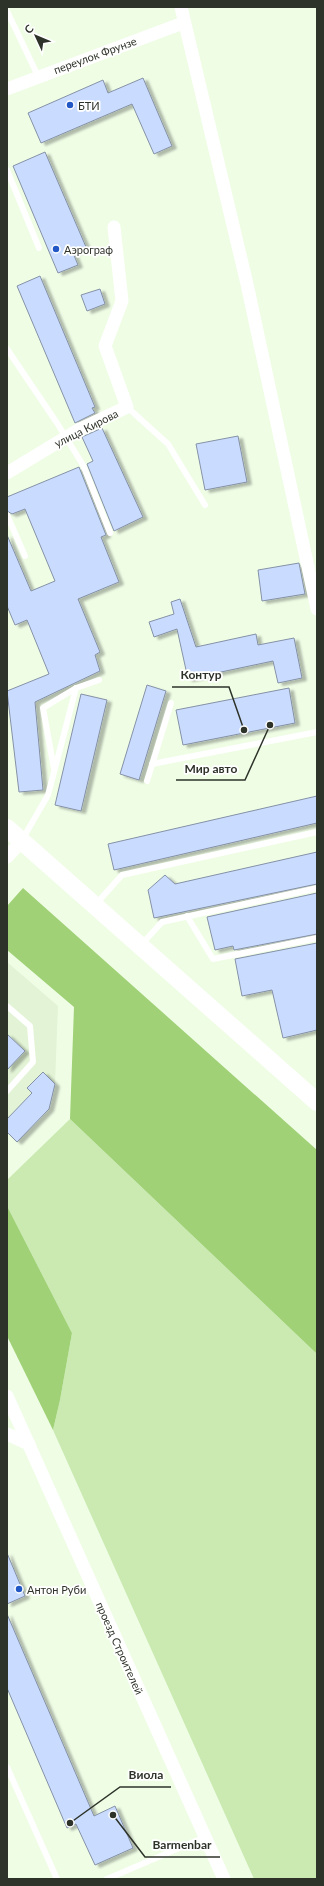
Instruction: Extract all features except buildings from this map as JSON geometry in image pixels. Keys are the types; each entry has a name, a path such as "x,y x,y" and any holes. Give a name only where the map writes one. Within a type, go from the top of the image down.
{"street":[{"path":"181,7 183,22 247,284 317,608"},
{"name":"переулок Фрунзе","path":"7,89 183,22"},
{"name":"улица Кирова","path":"7,472 66,438 127,408 105,346 122,301 114,227"},
{"path":"7,828 317,1102"},
{"path":"7,857 22,841"},
{"name":"проезд Строителей","path":"7,1396 224,1879"},
{"path":"7,1434 29,1444"}],"lane":[{"path":"7,11 38,76"},
{"path":"7,170 39,248"},
{"path":"7,349 83,465 110,532"},
{"path":"127,408 168,444 205,505"},
{"path":"7,515 25,556"},
{"path":"54,772 43,708 76,688 99,680"},
{"path":"22,841 48,795 76,688"},
{"path":"147,781 171,703"},
{"path":"152,764 317,732"},
{"path":"95,906 122,875 317,832"},
{"path":"140,946 162,922 317,888"},
{"path":"187,916 213,959 317,938"},
{"path":"7,1006 30,1026 33,1062 7,1091"},
{"path":"7,1767 57,1879"},
{"path":"107,1879 205,1837"}],"shaded area":[{"path":"7,962 58,1006 55,1084 49,1109 17,1142 7,1132"}],"green space":[{"path":"23,888 317,1150 317,1354 70,1119 74,1007 7,950 7,906"},
{"path":"70,1119 317,1354 317,1879 254,1879 53,1430 72,1333 7,1206 7,1180"},
{"path":"7,1206 72,1333 53,1430 7,1336"}],"place":[{"name":"БТИ","path":"70,105"},
{"name":"Аэрограф","path":"56,249"},
{"name":"Мир авто","path":"270,725"},
{"name":"Контур","path":"244,730"},
{"name":"Антон Руби","path":"19,1589"},
{"name":"Barmenbar","path":"113,1815"},
{"name":"Виола","path":"70,1823"}]}
